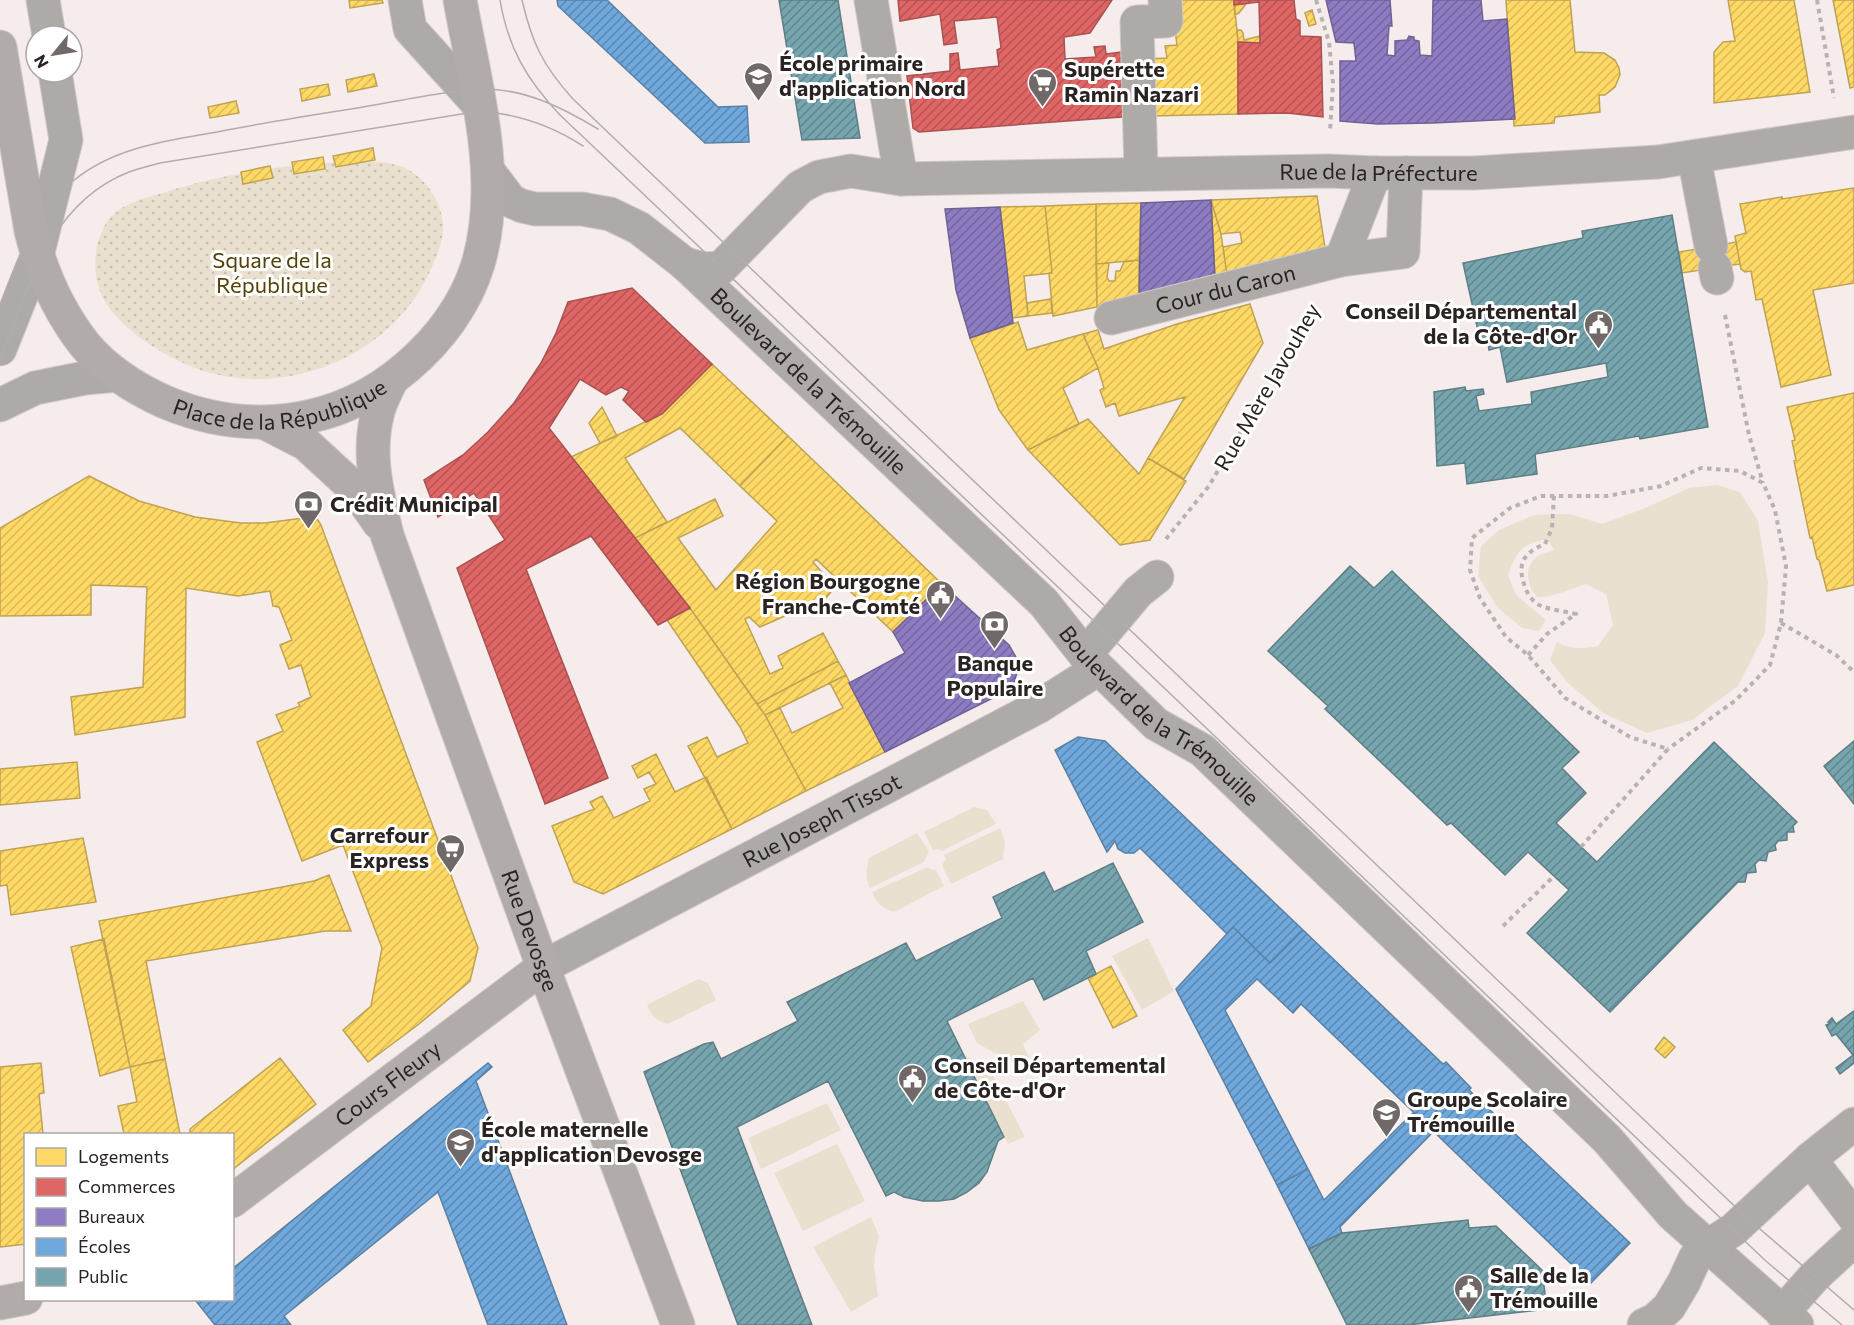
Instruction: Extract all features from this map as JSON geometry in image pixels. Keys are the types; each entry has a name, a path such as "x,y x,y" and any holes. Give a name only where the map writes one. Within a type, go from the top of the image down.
{"main road":[{"name":"Place de la République","path":"0,46 9,148 37,256 64,313 86,345 117,375 146,394 190,412 224,420 265,423 317,416 355,402 391,381 428,350 456,312 472,280 487,231 489,172 460,0"},
{"path":"387,535 375,481 372,454 377,415 391,381"},
{"path":"265,423 306,444 356,490 387,535"},
{"name":"Rue Devosge","path":"387,535 543,967 678,1325"},
{"name":"Cours Fleury","path":"234,1199 543,967"},
{"path":"0,1303 24,1298"}],"street":[{"path":"43,0 47,24"},
{"path":"405,0 410,29 478,105"},
{"path":"871,0 901,179"},
{"path":"1141,173 1137,22 1166,21 1165,0"},
{"path":"0,349 37,256 66,140 57,84"},
{"name":"Rue de la Préfecture","path":"685,264 704,269 721,268 800,187 819,177 851,171 901,179 1141,173 1486,172 1658,162 1854,132"},
{"path":"1694,158 1715,264"},
{"name":"Boulevard de la Trémouille","path":"489,172 512,201 522,206 535,209 582,209 610,214 639,228 685,264 1044,603 1092,662 1156,724 1202,750 1211,758 1607,1139 1673,1215 1706,1247 1790,1319"},
{"path":"1341,260 1391,173"},
{"name":"Cour du Caron","path":"1111,318 1341,260 1403,252 1391,173"},
{"name":"Rue de la Préfecture","path":"735,310 730,296 730,278 768,238 813,205 828,198 901,179"},
{"path":"0,405 35,388 85,378 117,375"},
{"name":"Rue Joseph Tissot","path":"543,967 1038,707 1092,662 1116,616 1138,592 1156,577"},
{"path":"1644,1325 1655,1320 1669,1307 1695,1258 1706,1247 1733,1230 1810,1159 1854,1124"},
{"path":"1810,1159 1854,1217"},
{"path":"1790,1319 1814,1277 1854,1240"}],"path":[{"path":"1316,0 1329,42 1333,83 1330,131"},
{"path":"1817,0 1834,98"},
{"name":"Rue Mère Javouhey","path":"1166,540 1209,486 1341,260"},
{"path":"1581,847 1668,749 1736,700 1758,680 1770,665 1781,623 1786,566 1775,510 1763,483 1749,435 1715,264"},
{"path":"1668,749 1630,737 1564,698 1528,655 1506,637 1480,598 1470,570 1472,538 1510,508 1541,496 1606,496 1661,486 1701,468 1740,471 1763,483"},
{"path":"1528,655 1547,634 1576,614 1537,604 1527,592 1520,571 1523,559 1535,548 1545,544 1552,528 1554,495"},
{"path":"1781,623 1836,655 1854,672"},
{"path":"1503,926 1554,876"}],"green space":[{"name":"Square de la République","path":"337,162 380,162 405,168 419,177 430,190 442,218 443,235 438,251 413,301 388,329 358,350 325,366 290,376 253,379 216,374 181,362 148,344 119,320 104,300 96,277 96,251 104,227 111,217 125,206 184,186 227,176"},
{"path":"1717,485 1740,492 1758,521 1768,582 1765,633 1738,686 1692,720 1647,733 1603,713 1567,682 1550,660 1557,642 1577,648 1598,646 1613,625 1606,594 1586,584 1554,595 1537,597 1530,586 1529,569 1540,555 1554,550 1548,539 1532,543 1518,554 1508,575 1516,595 1546,620 1539,631 1522,628 1497,607 1478,576 1481,546 1499,530 1534,515 1570,514 1602,524 1643,509 1689,488"},
{"path":"974,807 987,810 996,824 942,851 933,850 924,832"},
{"path":"1000,828 1005,842 1003,859 951,884 942,865 946,859 944,855"},
{"path":"917,833 929,851 924,862 870,888 866,873 869,858"},
{"path":"928,867 936,870 944,886 894,912 883,907 875,899 872,892"},
{"path":"1148,938 1174,991 1142,1010 1112,956"},
{"path":"698,979 708,983 716,1000 668,1024 653,1015 647,1005"},
{"path":"1023,1001 1040,1030 1023,1044 1031,1063 1022,1068 977,1043 968,1024"},
{"path":"966,1056 989,1068 1025,1137 1008,1144"},
{"path":"827,1103 841,1130 761,1169 748,1138"},
{"path":"837,1144 865,1201 803,1231 774,1173"},
{"path":"871,1217 879,1236 874,1266 878,1296 851,1312 813,1247"}],"building: Logements":[{"path":"349,0 382,0 383,3 350,8"},
{"path":"1171,0 1234,0 1238,42 1238,114 1151,116 1148,59 1167,58 1165,46 1177,45"},
{"path":"1506,0 1570,0 1575,52 1604,53 1615,60 1619,68 1620,75 1615,87 1605,95 1599,95 1600,112 1555,117 1554,123 1514,126"},
{"path":"1728,0 1794,0 1810,92 1714,103 1714,52 1723,42 1735,41"},
{"path":"1833,0 1854,0 1854,87 1850,88"},
{"path":"1246,4 1239,13 1235,15 1234,5"},
{"path":"1312,10 1316,24 1309,26 1305,13"},
{"path":"1237,30 1241,30 1244,40 1260,36 1260,43 1238,42"},
{"path":"374,74 377,86 348,92 346,80"},
{"path":"328,84 330,95 302,101 300,89"},
{"path":"236,101 239,113 210,118 208,107"},
{"path":"373,148 375,160 336,167 333,156"},
{"path":"323,157 325,169 294,174 292,162"},
{"path":"270,166 273,178 243,184 241,172"},
{"path":"1854,188 1854,283 1813,290 1831,375 1781,387 1762,299 1756,300 1751,271 1745,272 1741,269 1735,236 1746,233 1740,204"},
{"path":"1317,196 1325,248 1227,275 1223,247 1242,243 1240,232 1221,234 1211,200"},
{"path":"1211,200 1221,234 1227,275 1215,278"},
{"path":"1141,203 1139,260 1096,264 1096,204"},
{"path":"1096,204 1097,307 1053,316 1049,273 1052,273 1045,206"},
{"path":"1045,206 1052,273 1024,276 1028,316 1012,318 1000,207"},
{"path":"1736,242 1740,264 1682,273 1679,252"},
{"path":"1139,260 1139,299 1097,307 1096,264 1109,263 1107,277 1109,281 1115,281 1116,271 1120,271 1124,262"},
{"path":"1051,299 1052,313 1028,316 1027,303"},
{"path":"1250,304 1263,343 1184,479 1148,458 1185,397 1119,416 1115,403 1106,407 1100,390 1104,388 1098,368 1083,334 1098,330 1104,349 1177,324"},
{"path":"1018,322 1027,350 1083,334 1098,368 1063,388 1079,424 1028,450 999,410 970,338"},
{"path":"712,364 788,436 740,486 680,428 625,458 667,522 635,538 571,457 662,414"},
{"path":"1854,393 1854,585 1827,591 1812,537 1810,538 1794,461 1796,460 1792,441 1795,440 1787,407"},
{"path":"602,407 617,436 600,443 589,423"},
{"path":"1088,419 1139,474 1148,458 1186,481 1150,540 1120,545 1028,450"},
{"path":"788,436 942,584 893,632 816,559 813,562 835,587 826,598 760,627 749,617 745,619 770,674 783,668 778,656 823,633 838,661 757,704 690,608 635,538 715,499 723,516 678,538 716,590 777,521 740,486"},
{"path":"89,476 139,501 195,517 241,523 265,523 311,517 318,520 321,525 478,948 470,981 419,1024 368,1062 343,1030 371,1006 382,948 343,845 302,861 257,742 283,731 276,715 300,706 298,703 311,697 301,665 289,669 280,645 292,640 279,607 273,606 270,591 238,596 186,588 185,717 75,735 71,697 143,687 147,587 91,585 91,615 0,616 0,528"},
{"path":"690,608 765,715 806,791 732,829 688,746 707,737 717,757 748,743 740,727 667,620"},
{"path":"838,661 846,675 765,715 757,704"},
{"path":"846,675 885,752 806,791 765,715 780,708 792,733 843,708 830,683"},
{"path":"656,754 675,792 706,777 732,829 603,894 574,882 552,826 594,809 590,802 602,796 614,818 650,801 644,789 656,784 649,772 638,778 632,766"},
{"path":"77,762 80,798 0,805 0,769"},
{"path":"83,838 96,902 11,915 7,885 0,886 0,851"},
{"path":"329,875 351,931 325,931 146,961 165,1059 130,1067 99,921 314,881"},
{"path":"104,939 130,1067 100,1076 71,947"},
{"path":"1111,966 1137,1016 1113,1028 1088,978"},
{"path":"1664,1037 1675,1047 1665,1058 1655,1049"},
{"path":"280,1058 316,1104 234,1168 234,1133 190,1133 190,1129"},
{"path":"165,1059 180,1133 124,1133 118,1106 137,1102 130,1067"},
{"path":"41,1063 44,1093 39,1094 43,1133 24,1133 24,1244 0,1247 0,1067"}],"building: Commerces":[{"path":"898,0 1112,0 1090,33 1064,37 1065,59 1096,57 1094,47 1105,46 1106,54 1129,51 1135,116 919,132 913,128 907,76 950,71 950,54 958,53 960,70 999,66 997,50 1001,48 997,17 954,21 957,43 944,45 940,14 900,21"},
{"path":"1234,0 1294,0 1296,19 1300,21 1300,36 1321,37 1323,117 1287,113 1238,114 1238,42 1260,43 1259,2 1234,5"},
{"path":"632,288 712,364 662,414 646,422 623,400 629,391 621,387 606,395 580,379 549,428 690,608 658,625 591,536 526,569 608,778 545,804 457,568 505,540 474,493 438,517 424,480 463,455 514,403 541,363 568,302"}],"building: Bureaux":[{"path":"1326,0 1390,0 1392,26 1389,26 1387,55 1395,56 1395,41 1407,40 1409,36 1419,41 1420,55 1432,56 1433,0 1481,0 1483,21 1507,19 1515,119 1378,124 1340,121 1340,61 1356,61 1354,43 1336,42"},
{"path":"1211,200 1215,278 1139,299 1141,203"},
{"path":"1000,207 1013,323 970,338 956,290 945,209"},
{"path":"942,584 1009,645 1017,659 1017,673 1014,682 1003,693 885,752 849,683 905,653 893,632"}],"building: Écoles":[{"path":"557,0 607,0 718,107 747,106 749,142 705,143 558,6"},
{"path":"1078,737 1105,741 1303,930 1270,963 1233,927 1227,934 1140,848 1134,853 1125,853 1118,849 1115,841 1107,852 1055,750"},
{"path":"1233,927 1270,963 1303,930 1443,1064 1446,1062 1471,1088 1469,1090 1630,1243 1591,1283 1301,1004 1293,1013 1257,979 1225,1010 1308,1169 1277,1185 1176,989"},
{"path":"488,1063 492,1067 476,1081 567,1325 488,1325 438,1192 284,1316 291,1325 215,1325 196,1301 234,1301 234,1267"},
{"path":"1413,1113 1433,1132 1340,1227 1342,1233 1309,1249 1277,1185 1308,1169 1324,1200"}],"building: Public":[{"path":"779,0 838,0 860,138 802,140"},
{"name":"Conseil Départemental de la Côte-d'Or","path":"1672,215 1708,427 1535,454 1537,474 1467,484 1465,463 1437,466 1434,392 1465,387 1466,391 1483,389 1484,394 1476,396 1479,411 1532,404 1531,392 1608,377 1606,363 1507,382 1500,347 1489,350 1488,342 1483,343 1483,339 1480,340 1463,263 1583,238 1582,231"},
{"path":"1350,566 1374,588 1392,571 1579,752 1562,768 1586,793 1556,823 1597,862 1714,742 1797,822 1793,826 1794,832 1787,832 1787,840 1778,841 1775,845 1776,850 1768,852 1766,861 1759,860 1755,864 1756,872 1747,873 1745,882 1738,882 1610,1012 1527,933 1569,890 1528,852 1505,875 1451,823 1447,825 1325,709 1328,706 1268,651"},
{"path":"1854,741 1854,804 1824,766"},
{"name":"Conseil Départemental de Côte-d'Or","path":"1113,863 1143,922 1086,951 1096,974 1044,1000 1033,978 947,1021 1004,1137 998,1141 987,1172 979,1183 967,1192 954,1199 939,1201 923,1201 904,1197 894,1192 886,1196 828,1081 737,1127 812,1325 738,1325 644,1072 713,1042 721,1059 798,1021 787,1002 906,943 916,961 1002,918 993,897 1044,872 1054,892"},
{"path":"1854,1011 1854,1063 1840,1074 1836,1068 1853,1055 1836,1034 1832,1036 1826,1025 1832,1018 1836,1024"},
{"path":"1468,1220 1469,1228 1496,1226 1542,1270 1547,1309 1408,1325 1347,1325 1309,1249 1342,1233"}],"tram line":[{"path":"500,0 508,33 521,62 538,89 560,115 1733,1230 1842,1325"},
{"path":"522,0 530,29 546,65 573,99 1746,1217 1854,1310"},
{"path":"0,305 28,238 59,194 73,181 106,160 141,147 435,94 486,89 531,97 572,114 598,129"},
{"path":"0,362 32,278 60,227 79,205 102,186 133,171 160,163 480,111 534,122 559,132 583,146"}],"place":[{"name":"École primaire d'application Nord","path":"758,102"},
{"name":"Supérette Ramin Nazari","path":"1043,108"},
{"name":"Conseil Départemental de la Côte-d'Or","path":"1598,350"},
{"name":"Crédit Municipal","path":"309,530"},
{"name":"Région Bourgogne Franche-Comté","path":"941,620"},
{"name":"Banque Populaire","path":"995,650"},
{"name":"Carrefour Express","path":"450,874"},
{"name":"Conseil Départemental de Côte-d'Or","path":"913,1104"},
{"name":"Groupe Scolaire Trémouille","path":"1386,1138"},
{"name":"École maternelle d'application Devosge","path":"460,1168"},
{"name":"Salle de la Trémouille","path":"1469,1314"}]}
